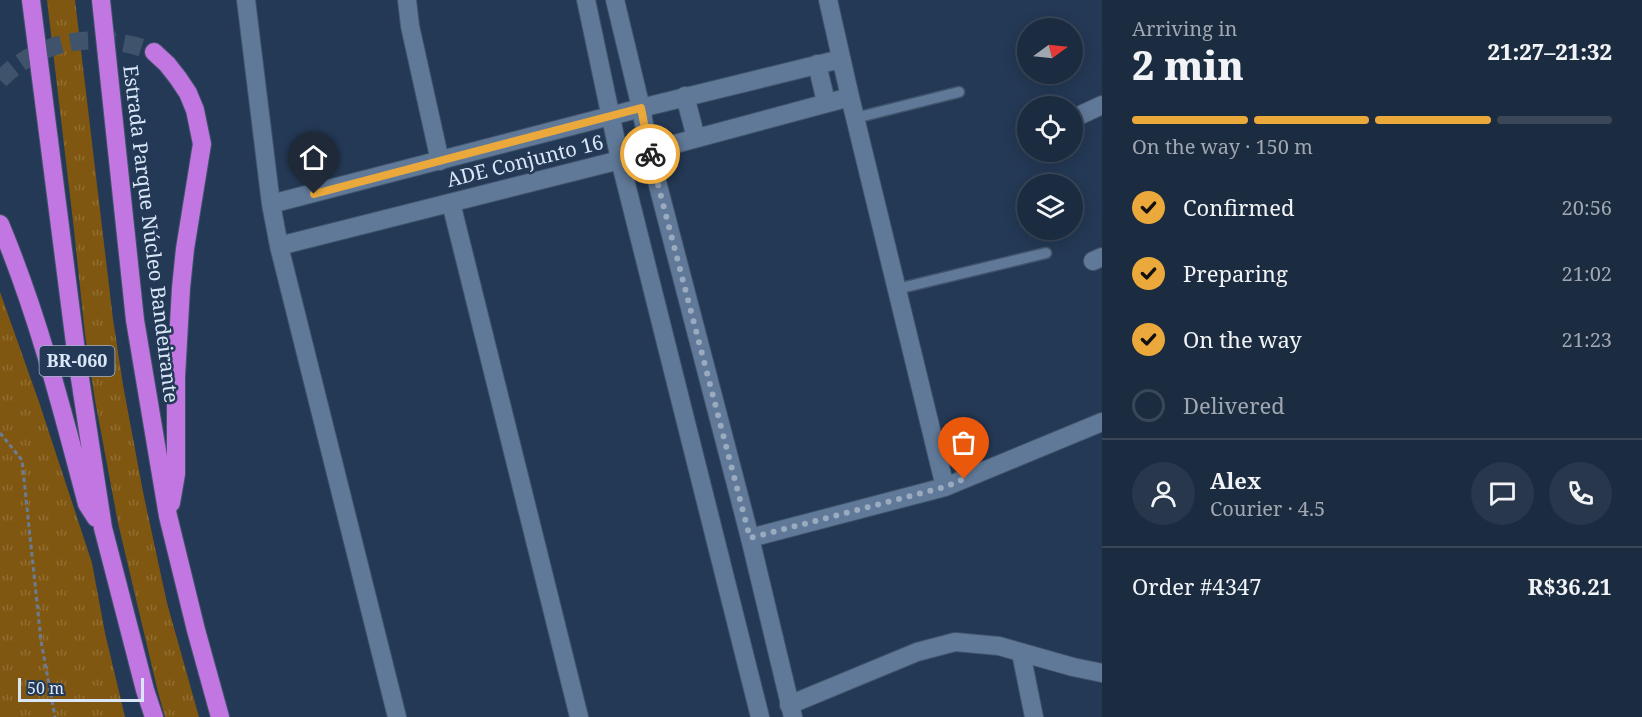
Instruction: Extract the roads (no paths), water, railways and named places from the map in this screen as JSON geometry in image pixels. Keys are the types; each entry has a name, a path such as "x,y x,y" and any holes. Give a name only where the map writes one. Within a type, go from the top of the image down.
{"highway":[{"name":"BR-060","path":"31,0 77,358 103,528 154,717"},
{"name":"Estrada Parque Núcleo Bandeirante","path":"100,0 135,320 168,516 220,717"},
{"path":"154,52 167,64 188,93 195,110 202,144 182,279 176,377 176,474 168,516"},
{"path":"0,224 38,326 87,504 103,528"},
{"path":"213,695 226,717"}],"street":[{"path":"246,0 279,246 397,717"},
{"path":"407,0 410,26 440,161"},
{"path":"586,0 620,160 760,717"},
{"path":"615,0 649,151 750,538 791,711 917,652 955,642 999,646 1073,668 1102,673"},
{"path":"828,0 945,487"},
{"name":"ADE Conjunto 16","path":"272,204 610,115 841,58"},
{"path":"817,64 826,102"},
{"path":"686,96 696,138"},
{"name":"ADE Conjunto 16","path":"279,246 620,160 850,97"},
{"path":"1083,114 1102,105"},
{"path":"451,203 579,717"},
{"path":"750,538 945,487 1102,422"},
{"path":"1021,653 1034,717"}],"lane":[{"path":"855,118 959,92"},
{"path":"897,289 1046,253"}],"tunnel":[{"path":"0,80 16,66 34,55 72,42 113,41 154,52"}]}
